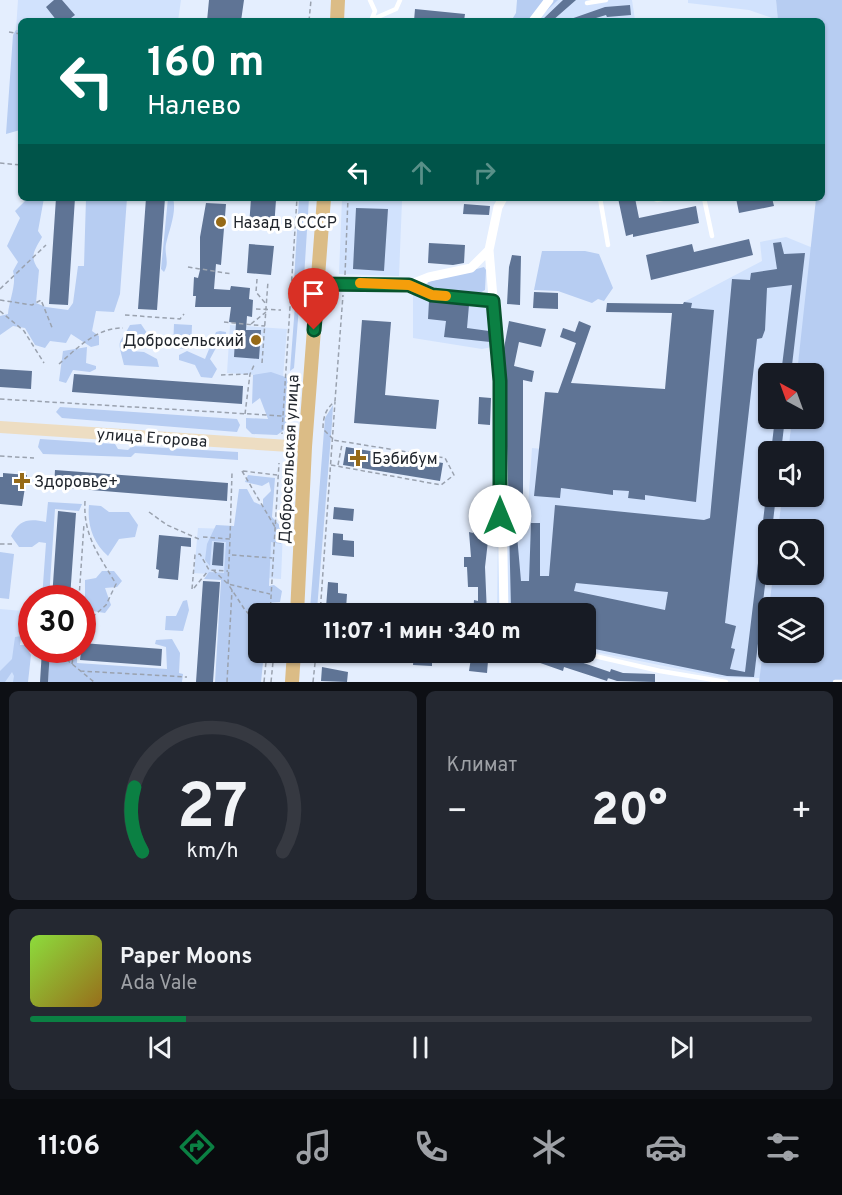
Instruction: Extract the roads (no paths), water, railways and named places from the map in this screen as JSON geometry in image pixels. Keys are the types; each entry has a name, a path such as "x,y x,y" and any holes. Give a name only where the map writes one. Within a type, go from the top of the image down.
{"main road":[{"path":"337,18 338,0"},
{"name":"Добросельская улица","path":"298,603 305,447 324,201"},
{"name":"улица Егорова","path":"0,428 305,447"},
{"path":"292,682 293,663"}],"street":[{"path":"535,18 549,0"},
{"path":"501,201 489,250 500,381 504,603"},
{"path":"318,284 345,282 409,285 429,277 471,268 489,250"}],"lane":[{"path":"370,0 375,11 372,18"},
{"path":"377,18 396,9 400,0"},
{"path":"587,3 606,0"},
{"path":"601,201 608,245"},
{"path":"705,201 712,236"},
{"path":"409,285 432,295 493,301"},
{"path":"596,657 660,672 726,682"},
{"path":"835,682 842,682"}],"place":[{"name":"Назад в СССР","path":"221,222"},
{"name":"Добросельский","path":"256,340"},
{"name":"Бэбибум","path":"358,458"},
{"name":"Здоровье+","path":"22,481"}]}
